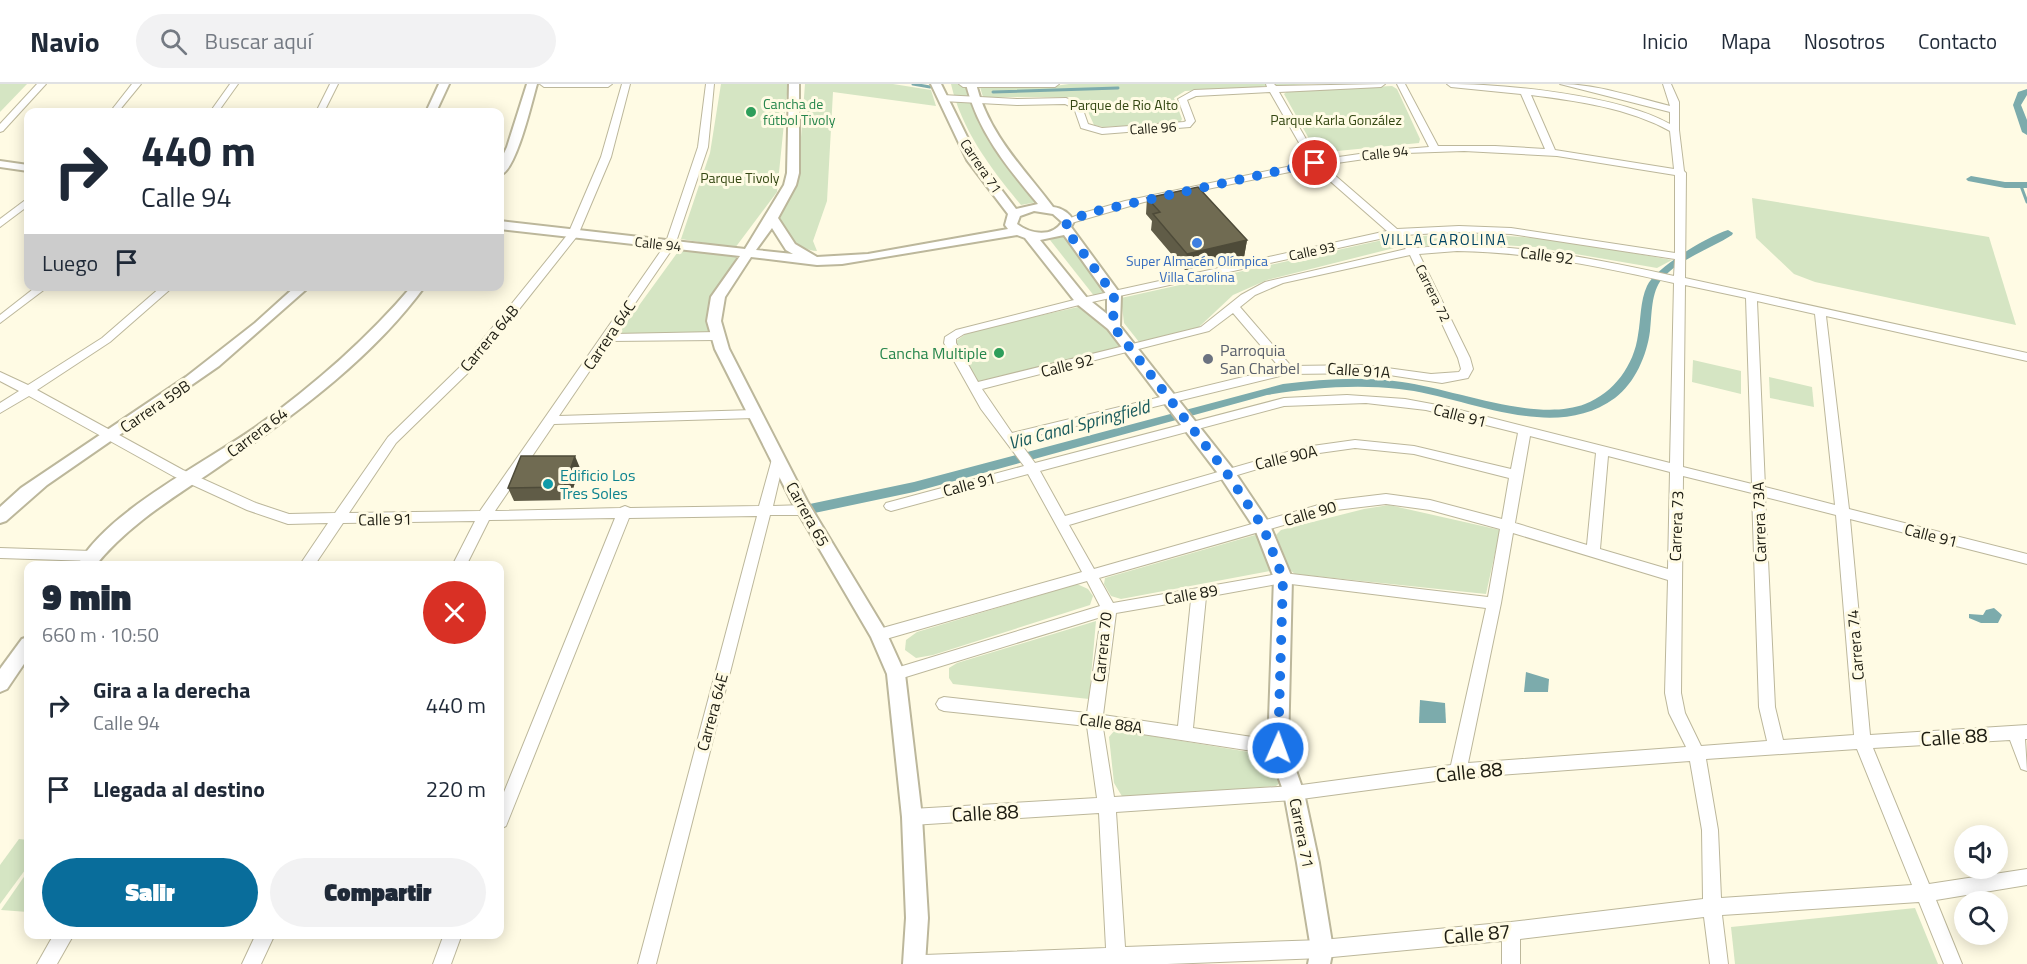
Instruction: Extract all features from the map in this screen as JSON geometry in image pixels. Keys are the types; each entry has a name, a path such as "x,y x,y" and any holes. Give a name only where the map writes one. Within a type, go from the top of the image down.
{"street":[{"path":"0,129 42,84"},
{"path":"117,108 137,84"},
{"path":"217,108 234,84"},
{"path":"322,108 334,84"},
{"path":"433,108 444,84"},
{"path":"504,164 513,147 532,84"},
{"path":"544,84 608,84"},
{"name":"Carrera 64B","path":"309,561 335,520 392,440 467,367 573,235 606,157 626,84"},
{"name":"Carrera 64C","path":"462,561 484,516 670,245 704,147 710,84"},
{"name":"Carrera 65","path":"794,84 793,173 790,185 772,218 730,276 714,309 717,336 754,414 805,510 879,635 896,674 912,817 917,918 914,964"},
{"name":"Carrera 71","path":"936,84 973,160 1014,222"},
{"path":"963,84 1055,84"},
{"name":"Carrera 71","path":"971,84 974,100 1004,157 1067,225"},
{"name":"Calle 96","path":"942,98 1066,101 1078,106 1084,126 1102,131 1187,125 1191,121 1182,99 1194,93 1271,87 1381,84"},
{"path":"1401,84 1434,148"},
{"path":"1451,84 1525,92 1629,112 1665,124 1674,130"},
{"path":"1564,84 1606,92 1674,110"},
{"name":"Carrera 73","path":"1667,84 1675,102 1674,130 1681,173 1673,693 1677,713 1697,753 1710,830 1712,907 1719,964"},
{"name":"Carrera 72","path":"1271,87 1315,163 1395,232 1413,251 1464,358 1467,369 1464,375"},
{"path":"1525,92 1551,153"},
{"name":"Calle 94","path":"1067,225 1092,212 1315,163 1434,148 1551,153 1681,173"},
{"path":"0,164 24,167"},
{"path":"0,224 24,204"},
{"name":"Calle 94","path":"504,226 746,255 817,261 866,259 984,235 1014,222 1033,207 1092,212"},
{"path":"772,218 796,252 817,261"},
{"path":"1014,222 1031,237 1051,235 1067,225 1114,295 1113,326"},
{"name":"Calle 93","path":"951,337 960,332 1082,301 1395,232 1459,229 1510,231 1679,267"},
{"path":"758,238 783,236"},
{"name":"Carrera 71","path":"1031,237 1082,301 1113,326 1226,472 1263,527 1283,578 1278,748 1294,794 1320,956"},
{"name":"Calle 92","path":"975,387 1130,350 1205,329 1216,323 1250,293 1276,282 1413,251 1486,249 1537,252 1645,271 1679,267 1751,295 2027,357"},
{"path":"730,276 784,258"},
{"path":"0,320 38,291"},
{"path":"0,409 31,391 106,340 163,291"},
{"name":"Carrera 59B","path":"0,517 47,476 185,386 239,344 298,291"},
{"name":"Carrera 64","path":"88,561 127,522 274,420 368,343 415,291"},
{"name":"Carrera 73A","path":"1751,295 1767,708 1777,747"},
{"path":"1234,307 1288,370"},
{"name":"Carrera 74","path":"1820,310 1843,513 1863,744 1953,964"},
{"path":"606,338 717,336"},
{"name":"Carrera 70","path":"951,337 950,343 975,387 1029,463 1092,574 1109,609 1094,720 1107,807 1114,960"},
{"name":"Calle 91A","path":"1014,443 1173,403 1288,370 1323,367 1377,369 1439,379 1464,375"},
{"name":"Calle 91","path":"0,376 256,510 288,519 335,520 625,511 805,510"},
{"name":"Calle 91","path":"891,506 1029,463 1188,422 1284,402 1340,397 1401,400 2027,560"},
{"path":"550,420 754,414"},
{"path":"1458,771 1494,603 1524,432"},
{"name":"Calle 90A","path":"1062,522 1226,472 1305,451 1355,444 1414,450 1515,475"},
{"path":"1593,551 1602,452"},
{"name":"Carrera 64E","path":"647,964 778,459"},
{"name":"Calle 90","path":"879,635 1336,505 1386,499 1430,505 1508,526 1675,577"},
{"path":"504,811 625,511"},
{"path":"0,553 88,561"},
{"name":"Calle 89","path":"896,674 1109,609 1283,578 1494,603"},
{"path":"1185,734 1199,592"},
{"path":"0,684 24,650"},
{"name":"Calle 88A","path":"944,704 1094,720 1278,748"},
{"path":"2021,732 2027,764"},
{"name":"Calle 88","path":"912,817 1294,794 1458,771 1777,747 1863,744 2021,732"},
{"name":"Calle 87","path":"924,964 1320,956 1712,907 1923,893 2027,877"},
{"path":"1511,931 1511,964"},
{"path":"46,964 62,939"},
{"path":"251,964 264,939"},
{"path":"442,964 451,939"}],"green space":[{"path":"0,84 27,84 0,112"},
{"name":"Parque Tivoly","path":"721,84 788,84 777,192 735,248 681,239 710,153"},
{"path":"805,84 893,84 931,90 936,106 833,92 827,201 813,241 817,251 804,248 793,240 779,217 798,177"},
{"path":"951,84 968,84 1037,202 1021,205 999,178 979,149 962,118"},
{"name":"Parque de Rio Alto","path":"1069,84 1312,84 1185,91 1174,98 1182,119 1180,123 1103,127 1094,125 1085,105 1073,97 983,97 980,87 1040,88"},
{"name":"Parque Karla González","path":"1392,86 1397,89 1420,139 1419,143 1317,153 1284,94 1288,91"},
{"path":"1752,198 1989,237 2016,325 1815,282 1794,274 1756,238"},
{"path":"1457,233 1554,239 1672,260 1657,268 1535,247 1485,244 1423,246 1412,237"},
{"path":"1067,234 1109,293 1095,297 1050,240"},
{"path":"1387,239 1399,244 1398,247 1267,280 1233,295 1199,327 1139,342 1124,323 1121,298"},
{"path":"680,249 737,257 710,300 709,333 619,333"},
{"path":"1078,307 1111,331 1119,347 978,383 955,342 968,332"},
{"path":"1693,360 1741,371 1741,394 1692,382"},
{"path":"1769,377 1812,387 1814,407 1770,398"},
{"path":"1389,505 1500,530 1486,594 1295,574 1290,570 1276,535 1281,530"},
{"path":"1255,535 1262,537 1273,567 1270,571 1121,599 1111,596 1104,584 1105,578"},
{"path":"1077,584 1088,589 1093,596 1090,605 933,655 916,658 905,650 906,640 917,632"},
{"path":"1096,621 1089,699 953,684 949,678 949,668 957,663"},
{"path":"1115,730 1261,754 1276,764 1281,782 1276,786 1123,798 1114,783 1109,737"},
{"path":"19,839 24,840 24,871 0,904 0,865"},
{"path":"24,877 24,912 1,910"},
{"path":"1915,908 1938,964 1735,964 1731,927"}],"water":[{"path":"1994,608 2002,615 1998,623 1981,623 1969,618 1969,614 1983,615 1986,610"},
{"path":"1526,672 1549,679 1548,692 1524,692"},
{"path":"1420,700 1445,703 1446,723 1419,723"}],"building":[{"path":"1198,187 1247,240 1187,254 1153,214 1160,212 1147,198"},
{"path":"521,456 575,456 564,487 508,488"}],"waterway":[{"path":"913,84 930,87"},
{"path":"993,92 1118,88"},
{"name":"Via Canal Springfield","path":"2027,92 2021,94 2017,105 2027,132"},
{"name":"Via Canal Springfield","path":"1971,179 2005,185 2027,185"},
{"path":"2021,186 2027,202"},
{"name":"Via Canal Springfield","path":"805,510 914,487 1267,391 1300,386 1349,383 1399,385 1536,413 1564,413 1589,408 1611,395 1635,363 1643,341 1649,293 1656,279 1678,262 1728,233"}],"place":[{"name":"Cancha de fútbol Tivoly","path":"751,112"},
{"name":"Super Almacén Olímpica Villa Carolina","path":"1197,243"},
{"name":"Cancha Multiple","path":"999,353"},
{"name":"Parroquia San Charbel","path":"1208,359"},
{"name":"Edificio Los Tres Soles","path":"548,484"}],"district":[{"name":"VILLA CAROLINA","path":"1444,240"}],"route":[{"path":"1278,748 1283,578 1263,527 1226,472 1113,326 1114,295 1065,228 1068,221 1092,212 1315,163"}]}
